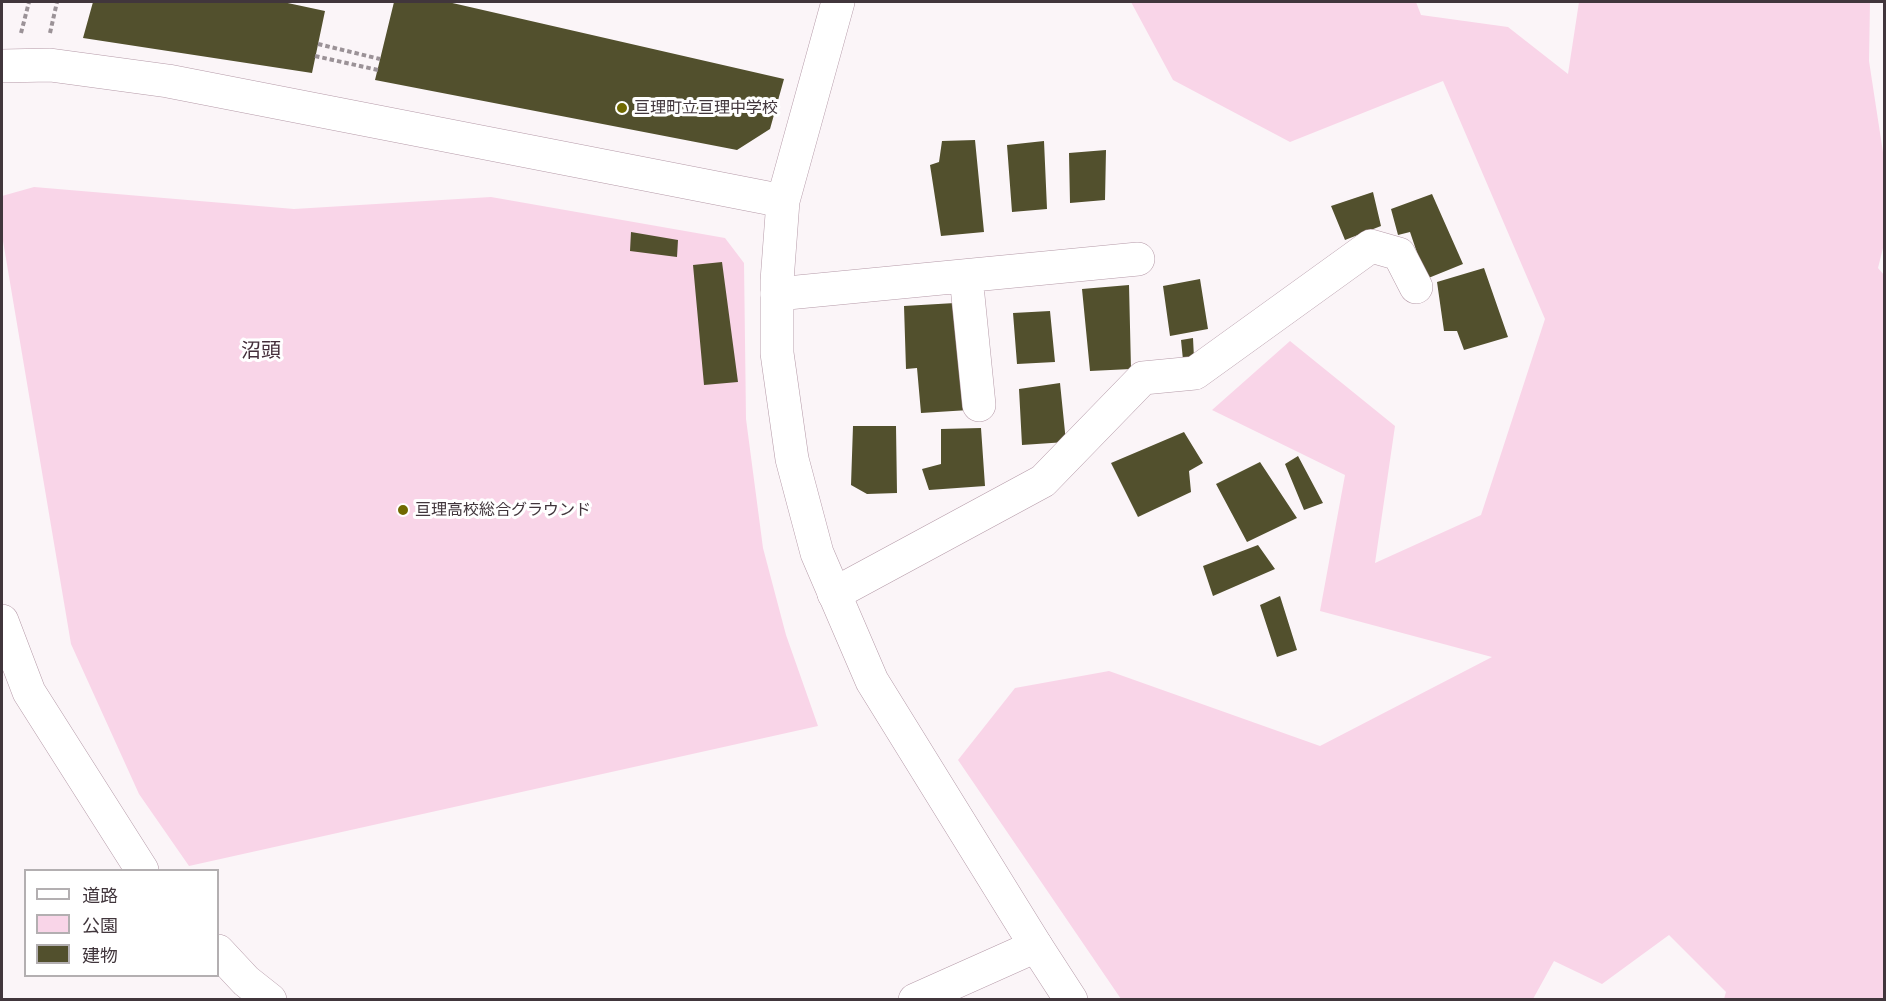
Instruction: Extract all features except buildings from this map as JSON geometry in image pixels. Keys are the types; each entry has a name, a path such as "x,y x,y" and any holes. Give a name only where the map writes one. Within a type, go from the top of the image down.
{"street":[{"path":"838,2 783,201 777,294 777,353 792,459 817,553 872,681 1071,999"},
{"path":"10,53 50,65 168,81 783,201"},
{"path":"834,594 1043,481 1143,378 1195,373 1371,246 1399,254 1416,286"},
{"path":"777,294 1138,259"},
{"path":"966,276 979,405"},
{"path":"2,621 29,692 141,869"},
{"path":"915,999 1036,946"},
{"path":"219,952 246,981 270,999"}],"path":[{"path":"10,53 29,2"},
{"path":"47,42 57,2"},
{"path":"318,44 380,59"},
{"path":"315,56 378,70"}],"green space":[{"path":"1131,2 1416,2 1421,15 1508,27 1568,74 1579,2 1870,2 1869,61 1884,159 1884,244 1878,268 1884,275 1884,999 1724,999 1726,992 1669,935 1602,984 1554,961 1533,999 1121,999 958,760 1015,688 1109,671 1320,746 1492,657 1320,611 1345,475 1212,410 1290,341 1395,426 1375,563 1481,515 1545,319 1443,81 1290,142 1173,80"},
{"name":"亘理高校総合グラウンド","path":"34,187 294,209 491,197 725,238 744,263 746,419 763,548 786,635 818,726 189,866 139,794 71,644 2,235 2,196"}],"place":[{"name":"亘理町立亘理中学校","path":"622,108"},
{"name":"亘理高校総合グラウンド","path":"403,510"}],"district":[{"name":"沼頭","path":"261,351"}]}
